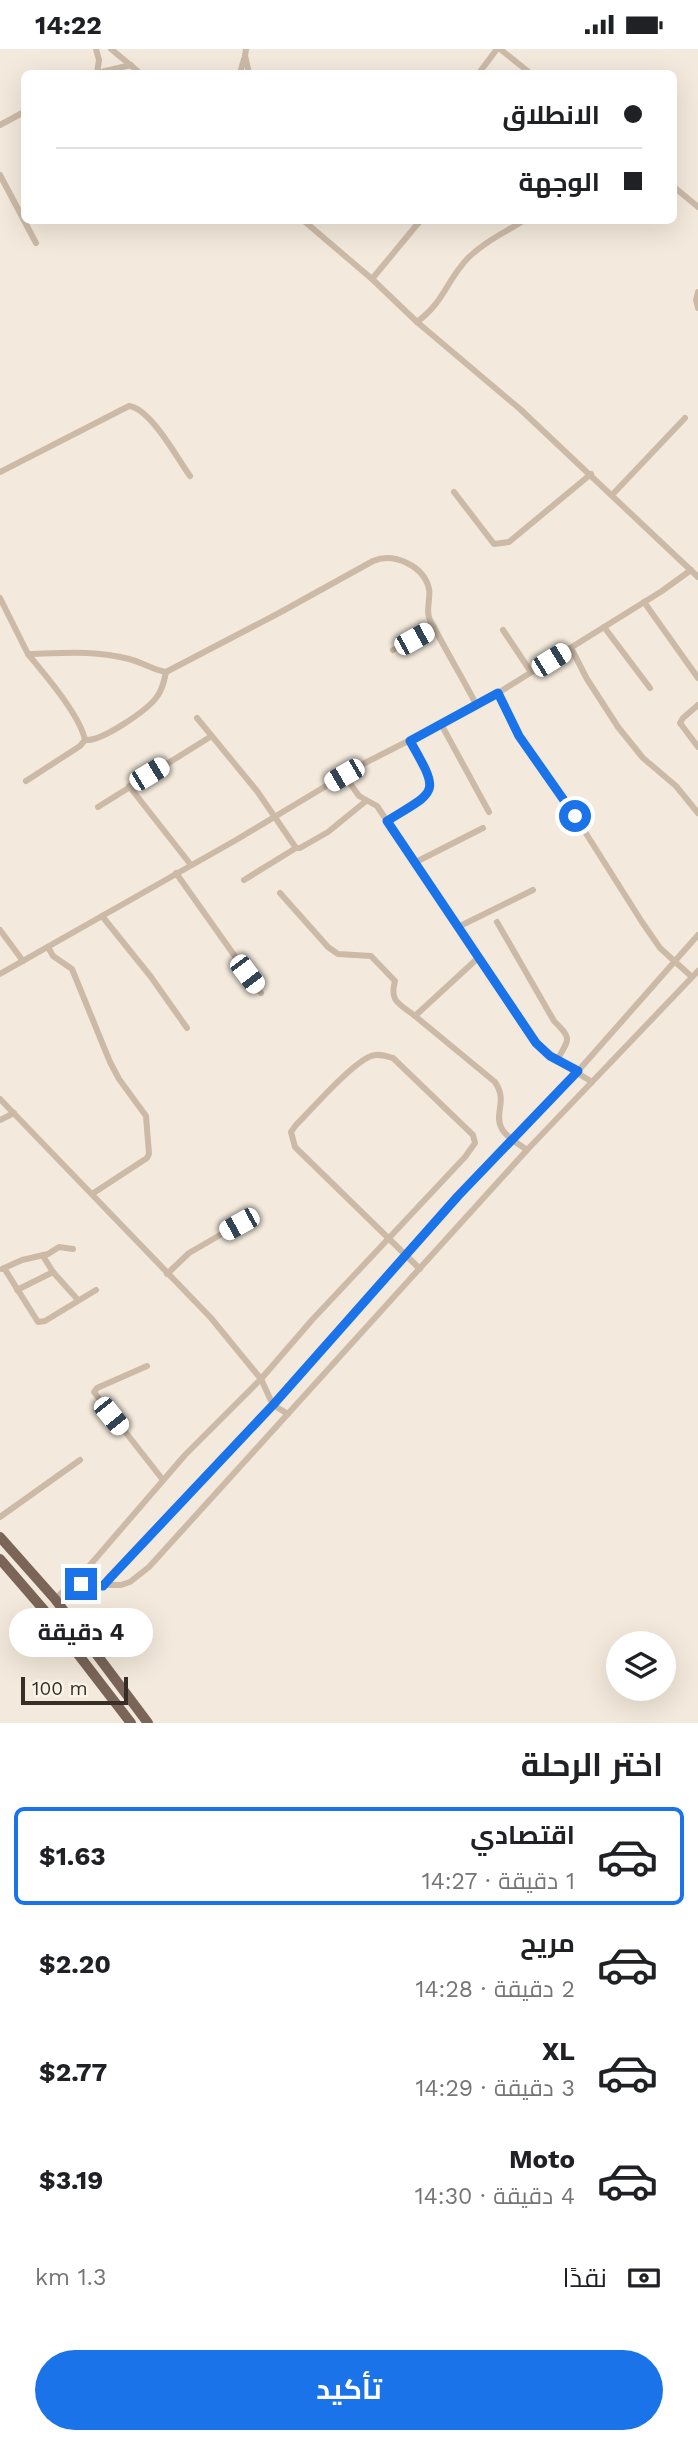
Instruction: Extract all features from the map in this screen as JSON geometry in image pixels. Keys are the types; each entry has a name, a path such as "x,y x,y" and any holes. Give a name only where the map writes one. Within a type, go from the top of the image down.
{"main road":[{"path":"0,1537 55,1599 148,1723"},
{"path":"0,1559 44,1610 131,1723"}],"street":[{"path":"96,49 99,60 97,70"},
{"path":"111,49 137,70"},
{"path":"482,70 499,49 526,70"},
{"path":"241,70 246,53"},
{"path":"110,70 131,65"},
{"path":"0,125 21,114"},
{"path":"0,175 21,215"},
{"path":"677,190 698,207"},
{"path":"26,224 36,243"},
{"path":"308,224 372,279 416,322 520,409 698,577"},
{"path":"372,279 418,224"},
{"path":"416,322 440,301 469,258 518,224"},
{"path":"698,292 698,308"},
{"path":"0,472 129,405 136,407 149,418 190,476"},
{"path":"612,495 685,418"},
{"path":"454,492 494,544 500,545 509,543 591,474"},
{"path":"26,781 85,740 98,738 152,702 162,689 166,672 379,558 402,560 418,570 429,586 428,616 477,706"},
{"path":"0,974 276,817 344,775 477,706 691,570"},
{"path":"0,598 28,654 61,698 80,727 85,740"},
{"path":"644,602 698,678"},
{"path":"393,650 434,627"},
{"path":"604,627 650,688"},
{"path":"503,630 531,672"},
{"path":"571,647 587,680 618,727 643,758 670,780 698,813"},
{"path":"28,654 103,654 132,659 166,672"},
{"path":"498,693 519,736 575,816 642,922 660,948 692,977"},
{"path":"698,705 681,723 698,747"},
{"path":"197,718 210,737 257,790 296,848"},
{"path":"442,724 489,811"},
{"path":"98,807 210,737"},
{"path":"387,821 421,802 430,788 429,775 410,741"},
{"path":"344,775 366,801 377,806 536,1043 592,1082"},
{"path":"129,786 191,865"},
{"path":"244,880 328,832 366,801"},
{"path":"414,863 483,828"},
{"path":"176,873 261,993"},
{"path":"458,927 533,890"},
{"path":"280,893 328,947 338,954 375,958 395,981 392,993 394,999 495,1082 499,1087 502,1103 499,1123 506,1135 527,1150"},
{"path":"102,916 151,977 187,1028"},
{"path":"497,922 554,1021 566,1033 566,1045 557,1060"},
{"path":"0,930 23,961"},
{"path":"103,1586 273,1405 406,1254 578,1071 698,935"},
{"path":"48,947 53,956 69,966 74,973 110,1062 141,1107 148,1123 147,1158 92,1194"},
{"path":"415,1016 478,958"},
{"path":"70,1585 103,1586 130,1582 149,1567 527,1150 698,971"},
{"path":"55,1599 163,1480 261,1379 312,1321 389,1240 465,1157 475,1143 475,1138 459,1120 393,1058 372,1055 356,1066 291,1132 295,1147 389,1240 406,1254 420,1269"},
{"path":"0,1100 211,1318 261,1379 273,1405 288,1414"},
{"path":"0,1120 14,1113"},
{"path":"167,1274 189,1253 239,1224"},
{"path":"73,1249 59,1247 43,1256 22,1260 2,1269 38,1322 46,1321 96,1290"},
{"path":"43,1256 53,1272 78,1300"},
{"path":"17,1290 53,1272"},
{"path":"147,1366 97,1388 94,1392 163,1480"},
{"path":"0,1517 80,1460"}],"route":[{"path":"81,1584 103,1586 273,1405 458,1196 578,1071 550,1056 536,1043 387,821 421,802 430,788 429,775 410,741 498,693 519,736 575,816"}]}
